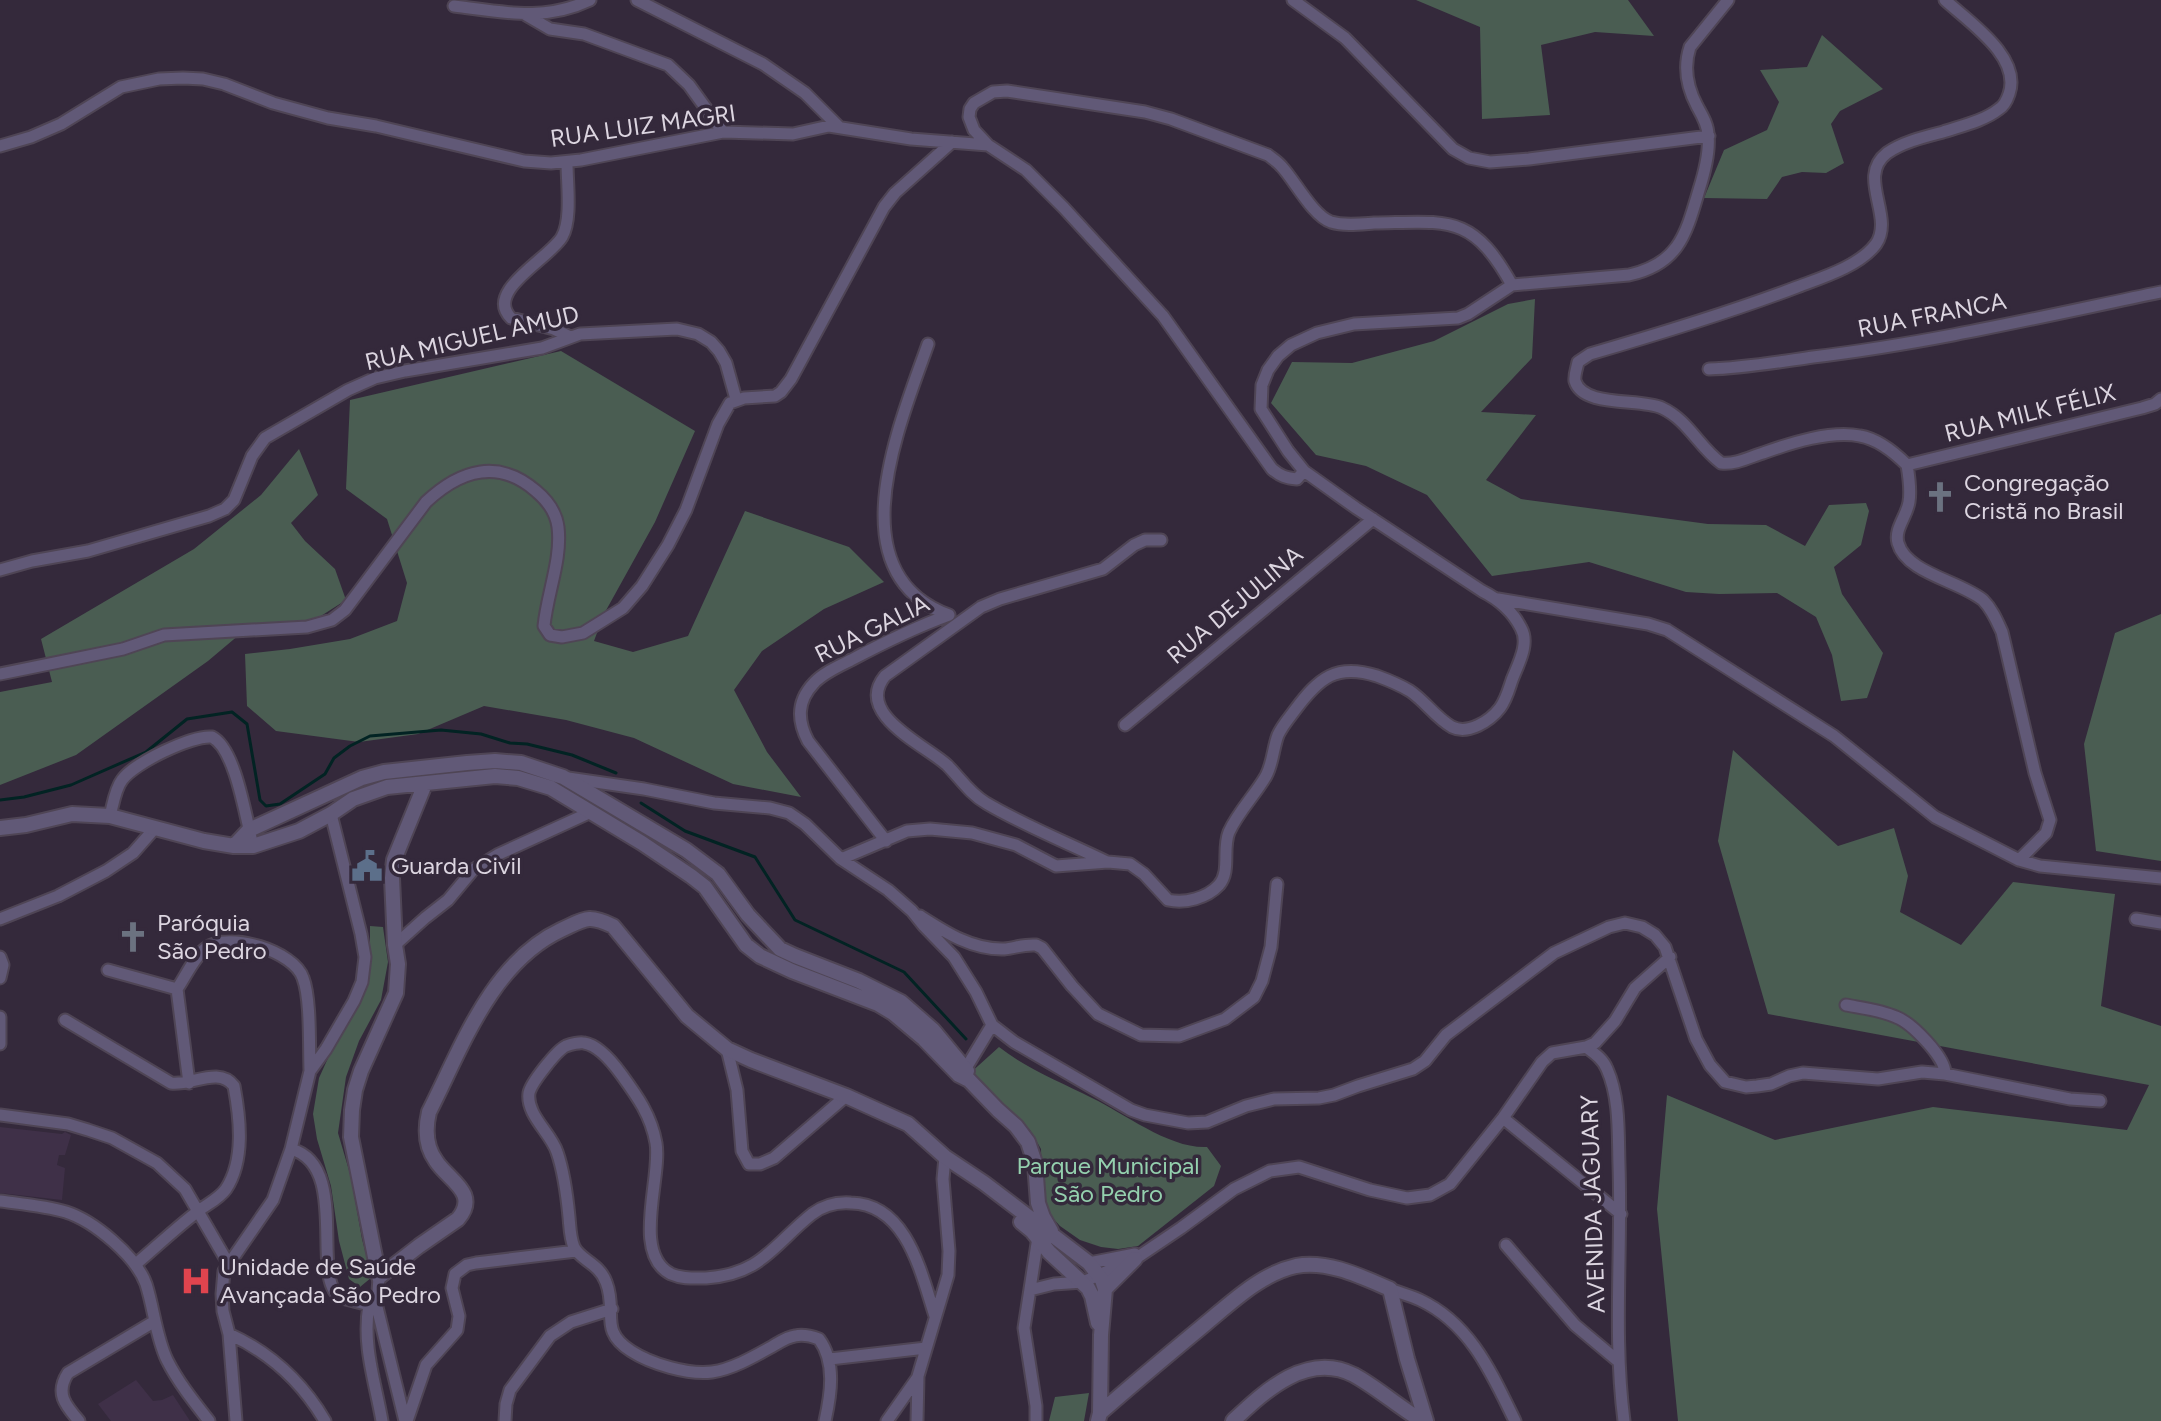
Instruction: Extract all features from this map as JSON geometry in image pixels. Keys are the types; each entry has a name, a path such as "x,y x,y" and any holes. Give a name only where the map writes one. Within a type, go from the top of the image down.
{"street":[{"path":"454,6 526,15 549,13 590,0"},
{"path":"637,0 763,64 805,93 838,126"},
{"path":"1293,0 1345,38 1453,149 1469,158 1490,162 1529,159 1709,136"},
{"path":"1728,0 1690,47 1687,56 1687,80 1709,136 1703,176 1684,239 1673,253 1644,272 1629,275 1512,285 1458,318 1368,323 1317,333 1291,345 1278,356 1262,385 1261,409 1304,471 1482,591 1498,599 1648,624 1675,633 1834,736 1935,817 2019,860 2040,866 2161,878"},
{"path":"1945,0 2002,54 2012,76 2011,87 2001,109 1899,146 1884,155 1876,167 1874,184 1883,226 1872,249 1830,274 1774,296 1590,354 1578,362 1575,376 1581,389 1596,397 1662,408 1690,428 1721,463 1734,463 1787,444 1851,435 1871,440 1895,453 1907,465 1909,503 1896,535 1901,550 1907,560 1915,565 1983,600 2002,632 2035,773 2050,820 2046,833 2019,860"},
{"path":"526,15 550,29 584,34 668,65 689,85 723,132"},
{"name":"RUA LUIZ MAGRI","path":"0,146 61,124 121,87 159,79 183,78 224,84 273,103 328,118 376,126 524,161 567,163 723,132 782,134 838,126 911,139 988,145 1026,170 1163,316 1272,469 1290,479 1297,479 1304,471"},
{"path":"988,145 970,125 969,117 974,103 993,92 1007,91 1145,112 1268,155 1280,164 1319,214 1331,222 1452,224 1463,227 1495,255 1512,285"},
{"path":"0,674 123,649 164,635 301,628 332,620 345,610 426,502 462,476 495,471 523,479 546,499 556,518 558,548 544,626 550,635 562,637 583,633 623,608 642,586 686,510 726,409 736,399 775,396 781,392 791,379 884,207 895,193 952,142"},
{"path":"567,163 567,226 562,238 506,292 504,304 507,314 517,321 554,329 570,337"},
{"name":"RUA FRANCA","path":"1709,369 1896,346 2161,292"},
{"name":"RUA MIGUEL AMUD","path":"0,570 109,545 225,509 234,500 252,456 265,438 325,402 375,378 542,348 570,337 593,333 677,329 698,334 711,342 726,363 736,399"},
{"path":"928,344 893,444 886,486 885,526 891,557 906,588 920,602 965,620"},
{"name":"RUA MILK FÉLIX","path":"1907,465 2142,408 2161,399"},
{"name":"RUA DEJULINA","path":"1125,725 1373,519"},
{"path":"1108,862 981,800 946,765 897,728 878,706 878,690 885,676 981,607 1103,569 1134,545 1145,540 1161,540"},
{"path":"841,859 907,831 958,832 1016,845 1056,866 1108,862 1130,864 1168,900 1178,902 1192,899 1214,889 1224,878 1228,833 1265,777 1282,728 1312,687 1345,670 1361,671 1410,691 1452,727 1471,729 1501,708 1525,640 1520,625 1498,599"},
{"name":"RUA GALIA","path":"886,841 808,741 801,728 800,708 815,681 829,672 904,631 949,615"},
{"path":"110,816 121,780 129,773 148,760 198,737 207,736 218,739 231,761 253,846"},
{"path":"234,846 249,830 362,778 384,772 495,761 521,763 563,777 714,803 779,810 805,824 841,859 888,890 912,911 954,957 992,1025 1014,1042 1131,1110 1188,1123 1207,1122 1246,1106 1274,1099 1334,1095 1413,1069 1425,1061 1446,1035 1554,953 1617,924 1635,925 1655,935 1665,947 1696,1039 1710,1065 1725,1082 1746,1087 1771,1084 1803,1073 1878,1079 1922,1072 2070,1099 2100,1101"},
{"path":"458,780 467,763"},
{"path":"0,828 72,814 110,816 204,841 253,846 299,831 353,799 387,787 495,776 518,778 551,788 679,866 705,887 746,945 772,963 796,965"},
{"path":"563,777 701,860 718,874 748,915 796,965 893,1013 965,1074 1016,1126 1028,1142 1035,1163 1040,1210 1056,1244 1092,1296 1101,1335"},
{"path":"382,1421 365,1325 379,1277 351,1137 352,1118 358,1080 396,993 398,964 392,878 394,860 425,784"},
{"path":"395,945 448,900 473,870 499,854 591,812"},
{"path":"310,1071 354,1001 362,982 365,957 331,814"},
{"path":"0,919 58,896 106,871 133,853 155,828"},
{"path":"912,911 967,943 1000,949 1036,945 1042,948 1098,1014 1141,1035 1179,1036 1225,1019 1254,997 1262,981 1271,947 1277,884"},
{"path":"379,1277 463,1214 463,1192 437,1163 426,1135 429,1112 483,1005 534,945 586,919 597,918 613,926 687,1016 727,1049 908,1124 945,1157 1007,1200 1034,1229"},
{"path":"2136,919 2161,923"},
{"path":"189,1083 177,989 205,949 215,944 245,943 286,957 296,965 303,976 306,990 310,1071 291,1149 273,1200 224,1271 223,1311 229,1334 236,1421"},
{"path":"0,957 3,965 0,978"},
{"path":"1105,1289 1135,1259 1234,1189 1270,1171 1299,1167 1370,1190 1407,1198 1430,1195 1450,1184 1503,1118 1542,1062 1552,1053 1595,1043 1608,1031 1635,988 1670,957"},
{"path":"108,970 177,989"},
{"path":"1846,1005 1898,1017 1932,1047 1946,1066 1945,1074"},
{"path":"0,1017 0,1044"},
{"path":"65,1020 165,1080 178,1084 213,1077 230,1080 234,1086 239,1140 235,1169 224,1191 136,1264"},
{"path":"965,1074 992,1025"},
{"path":"825,1421 830,1359 819,1339 804,1335 786,1339 751,1358 712,1372 661,1365 648,1360 621,1344 611,1331 611,1296 605,1278 599,1268 576,1251 570,1233 556,1148 532,1108 529,1092 557,1053 566,1046 584,1043 594,1046 615,1065 645,1108 657,1146 650,1229 652,1253 666,1271 690,1279 741,1272 770,1254 824,1206 840,1202 863,1203 891,1219 905,1236 935,1316"},
{"name":"AVENIDA JAGUARY","path":"1586,1047 1606,1066 1617,1114 1621,1214 1618,1361 1624,1421"},
{"path":"727,1049 737,1090 742,1151 749,1164 760,1164 774,1158 846,1096"},
{"path":"0,1115 68,1124 112,1138 157,1163 185,1189 228,1263"},
{"path":"1503,1118 1621,1214"},
{"path":"291,1149 311,1160 320,1180 332,1291 342,1298 373,1306"},
{"path":"917,1421 918,1376 948,1275 943,1179 945,1157"},
{"path":"1035,1174 1031,1193 1034,1229 1030,1290 1024,1328 1036,1421"},
{"path":"984,1183 1013,1215 1094,1269 1105,1289 1099,1417"},
{"path":"1007,1200 1018,1201 1031,1193"},
{"path":"0,1201 38,1205 69,1213 97,1229 136,1264 145,1282 167,1359 209,1421"},
{"path":"1506,1245 1575,1325 1618,1361"},
{"path":"1030,1290 1083,1282 1094,1269 1151,1248"},
{"path":"406,1421 426,1365 457,1330 459,1316 452,1288 455,1274 467,1265 476,1263 576,1251"},
{"path":"1094,1269 1135,1259"},
{"path":"1099,1417 1156,1364 1244,1292 1276,1273 1297,1266 1313,1265 1353,1274 1421,1301 1449,1320 1484,1358 1515,1421"},
{"path":"1390,1289 1424,1421"},
{"path":"373,1306 406,1421"},
{"path":"505,1421 510,1390 550,1336 571,1322 612,1309"},
{"path":"79,1421 62,1397 62,1382 68,1373 155,1321"},
{"path":"229,1334 247,1342 293,1377 325,1421"},
{"path":"830,1359 926,1348"},
{"path":"1233,1421 1278,1382 1310,1369 1326,1367 1356,1376 1401,1409 1424,1421"},
{"path":"887,1421 918,1376"}],"shaded area":[{"path":"0,1127 71,1135 65,1155 59,1155 57,1165 65,1168 62,1200 0,1193"},
{"path":"136,1380 153,1401 173,1395 190,1421 111,1421 98,1404"}],"green space":[{"path":"1416,0 1628,0 1654,36 1595,32 1541,45 1550,115 1482,119 1480,27"},
{"path":"1822,35 1883,89 1840,111 1831,124 1844,163 1826,173 1802,172 1782,177 1767,199 1704,198 1724,150 1767,130 1779,102 1760,70 1807,67"},
{"path":"1535,299 1532,358 1481,412 1536,415 1486,480 1521,499 1708,524 1766,525 1805,546 1829,505 1866,503 1869,511 1861,545 1834,567 1842,594 1883,653 1867,698 1841,701 1832,655 1816,617 1777,593 1686,592 1589,562 1492,576 1427,495 1366,466 1316,455 1271,403 1292,362 1352,363 1434,341 1508,304"},
{"path":"561,351 695,431 655,522 604,614 594,641 633,652 688,636 745,511 849,547 884,582 824,609 762,651 734,690 767,752 801,797 733,784 634,738 566,720 484,706 418,734 359,742 276,731 247,706 245,654 350,639 397,621 407,583 387,519 346,489 350,400"},
{"path":"299,449 318,495 291,523 335,569 346,600 313,621 246,629 208,661 76,755 0,785 0,692 52,682 41,639 194,549 261,495"},
{"path":"2161,614 2161,861 2096,851 2084,744 2115,633"},
{"path":"1733,750 1838,846 1894,828 1908,876 1900,912 1961,945 2013,882 2115,894 2101,1006 2161,1026 2161,1421 1678,1421 1657,1209 1667,1095 1775,1140 1933,1107 2127,1130 2149,1085 1768,1014 1718,841"},
{"path":"370,926 383,927 388,962 381,1000 359,1041 346,1077 338,1133 351,1177 372,1277 360,1287 349,1279 313,1114 319,1078 333,1047 360,1004 370,959"},
{"name":"Parque Municipal São Pedro","path":"999,1047 1033,1069 1163,1137 1207,1147 1221,1166 1214,1186 1138,1246 1118,1249 1080,1240 1048,1213 1042,1196 1041,1149 1030,1130 968,1075"},
{"path":"1089,1393 1084,1421 1049,1421 1055,1397"}],"waterway":[{"path":"0,800 71,785 146,752 187,719 232,712 247,724 260,800 266,806 280,804 325,774 334,758 370,736 441,730 481,734 572,755 616,773"},
{"path":"641,803 685,831 755,857 795,920 904,972 966,1039"},
{"path":"374,1353 384,1404"}],"place":[{"name":"Congregação Cristã no Brasil","path":"1940,497"},
{"name":"Guarda Civil","path":"367,866"},
{"name":"Paróquia São Pedro","path":"133,937"},
{"name":"Unidade de Saúde Avançada São Pedro","path":"196,1281"}]}
